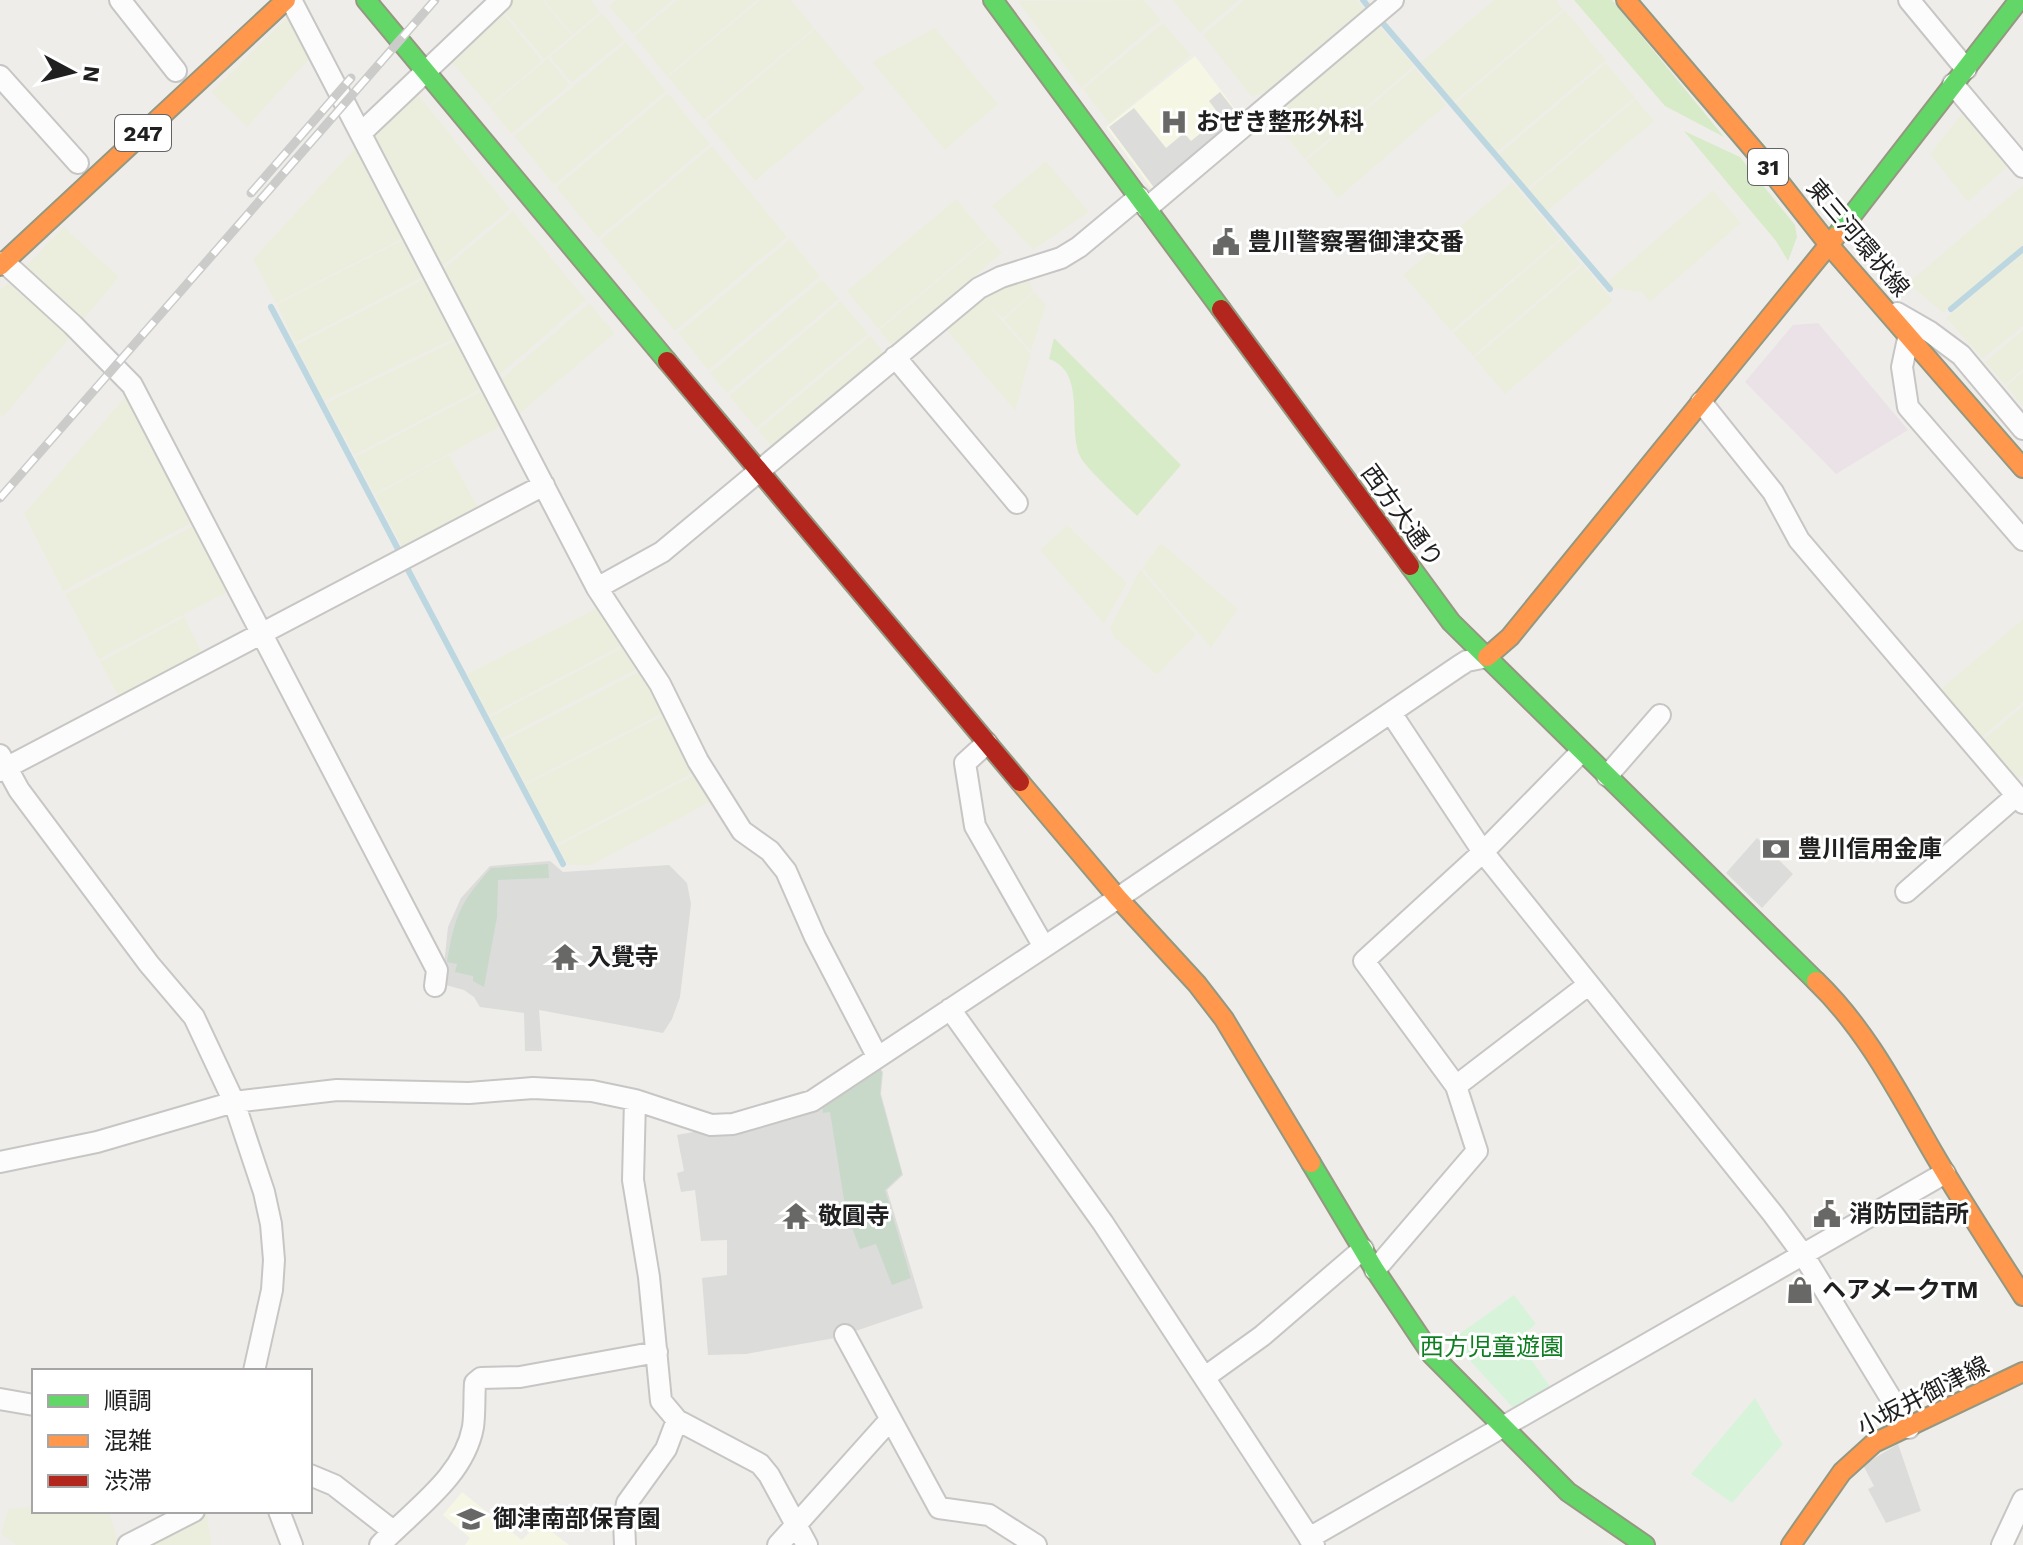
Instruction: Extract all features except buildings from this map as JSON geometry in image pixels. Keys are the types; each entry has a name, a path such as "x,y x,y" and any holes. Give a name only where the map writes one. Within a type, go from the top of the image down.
{"main road":[{"name":"247","path":"2,264 289,0"},
{"path":"366,0 987,743 1118,898 1197,984 1224,1019 1375,1270 1432,1355 1568,1492 1645,1545"},
{"name":"西方大通り","path":"993,0 1451,622 1839,1003 1872,1049 2023,1296"},
{"name":"東三河環状線","path":"1626,0 1759,156 1829,245 2023,468"},
{"path":"1487,657 1510,637 1829,245 2019,0"},
{"name":"小坂井御津線","path":"1791,1545 1842,1472 1874,1443 2023,1372"}],"street":[{"path":"120,0 176,71"},
{"path":"289,0 362,132 597,588 660,684 698,761 742,831 770,851 786,871 815,937 877,1056"},
{"path":"362,132 501,0"},
{"path":"597,588 662,552 979,288 1001,277 1061,258 1143,203 1393,0"},
{"path":"1909,0 2023,167"},
{"path":"0,76 78,163"},
{"path":"2,264 73,325 132,385 437,970 435,986"},
{"path":"1883,305 1930,332 1961,355 2023,429"},
{"path":"1909,334 1902,367 1908,407 2023,540"},
{"path":"895,357 1017,503"},
{"path":"1701,402 1773,492 1799,540 2020,800 1906,892"},
{"path":"254,1369 272,1290 274,1260 264,1192 234,1102 194,1017 140,951 2,765 544,485"},
{"path":"0,1162 97,1142 234,1102 337,1090 469,1093 533,1088 592,1091 635,1100 711,1125 733,1124 812,1101 1467,661 1487,657"},
{"path":"1391,713 1483,852 1804,1256 1909,1428"},
{"path":"1607,776 1660,715"},
{"path":"987,743 965,763 975,826 1044,947"},
{"path":"1375,1270 1477,1151 1456,1086 1364,961 1483,852 1581,752"},
{"path":"1456,1086 1588,985"},
{"path":"950,1009 1103,1223 1312,1542 1503,1427 1945,1173"},
{"path":"635,1100 633,1180 649,1277 661,1401 677,1420 760,1464 807,1545"},
{"path":"1205,1377 1262,1336 1363,1249"},
{"path":"845,1335 939,1508 989,1515 1036,1545"},
{"path":"312,1476 334,1485 386,1538 446,1479 464,1455 473,1427 475,1383 481,1378 520,1377 657,1352"},
{"path":"0,1399 32,1405"},
{"path":"625,1545 627,1503 666,1449 677,1420"},
{"path":"778,1545 889,1421"},
{"path":"2002,1545 2023,1500"},
{"path":"128,1545 190,1513"},
{"path":"280,1513 295,1541"}],"shaded area":[{"path":"508,0 542,0 572,36 544,59 501,8"},
{"path":"544,0 591,0 600,12 573,35"},
{"path":"616,0 673,0 633,34 609,6"},
{"path":"677,0 757,0 667,76 634,36"},
{"path":"760,0 791,0 814,28 704,120 668,77"},
{"path":"1144,0 1161,20 1081,88 1018,1"},
{"path":"1172,0 1239,0 1200,33"},
{"path":"1244,0 1357,0 1367,12 1270,93 1251,96 1203,35"},
{"path":"1494,0 1556,0 1563,9 1454,102 1420,63"},
{"path":"500,10 542,61 489,106 449,59"},
{"path":"1565,10 1606,60 1496,153 1455,104"},
{"path":"602,13 624,40 572,83 550,57"},
{"path":"288,17 312,56 247,127 211,92"},
{"path":"1375,21 1414,66 1305,159 1267,114"},
{"path":"1163,23 1191,55 1109,124 1083,89"},
{"path":"935,28 998,104 945,150 872,62"},
{"path":"815,29 865,89 755,181 706,122"},
{"path":"626,42 666,91 554,185 514,136"},
{"name":"おぜき整形外科","path":"1195,56 1241,117 1154,192 1106,127"},
{"path":"548,58 570,85 511,134 490,107"},
{"path":"1606,63 1635,97 1527,189 1498,155"},
{"path":"1415,68 1446,105 1338,198 1306,161"},
{"path":"416,92 510,209 440,268 372,135"},
{"path":"1220,92 1239,116 1155,189 1109,127 1134,108 1166,148 1184,133 1191,141 1221,117 1209,101"},
{"path":"668,93 710,144 598,238 556,187"},
{"path":"1636,99 1654,121 1546,212 1528,191"},
{"path":"1964,111 2009,165 1968,202 1930,154"},
{"path":"358,145 406,237 276,303 253,259"},
{"path":"712,146 787,237 675,331 600,240"},
{"path":"1046,161 1089,212 1033,250 992,206"},
{"path":"1512,182 1560,239 1451,331 1403,275"},
{"path":"2023,185 2023,245 1943,313 1908,283"},
{"path":"1713,190 1741,223 1650,302 1642,292 1611,288 1606,283"},
{"path":"956,199 988,237 878,329 847,291"},
{"path":"513,211 586,300 497,377 441,271"},
{"path":"64,227 119,277 83,320 25,267"},
{"path":"407,238 425,276 295,343 277,304"},
{"path":"989,238 1002,253 892,346 879,330"},
{"path":"790,239 820,276 708,370 678,333"},
{"path":"1561,240 1581,264 1473,356 1453,333"},
{"path":"2023,253 2023,326 1983,359 1946,318"},
{"path":"1583,265 1613,301 1505,394 1474,358"},
{"path":"1028,276 1033,292 1003,318 990,307 1031,354 1015,411 944,327 981,296"},
{"path":"426,278 455,338 324,401 296,345"},
{"path":"822,279 839,299 727,393 710,373"},
{"path":"8,283 71,336 3,417 0,413 0,290"},
{"path":"1034,292 1046,305 1031,351 1004,320"},
{"path":"841,301 868,334 756,428 729,396"},
{"path":"589,303 615,333 518,415 499,381"},
{"path":"1818,323 1908,430 1836,474 1745,382 1793,325"},
{"path":"2023,330 2023,369 2005,385 1985,362"},
{"path":"870,336 884,353 772,447 758,430"},
{"path":"457,340 481,389 354,455 326,403"},
{"path":"2023,372 2023,406 2006,386"},
{"path":"482,391 501,426 374,494 355,457"},
{"path":"125,397 191,523 63,591 24,514"},
{"path":"449,455 478,507 402,546 375,495"},
{"path":"1067,525 1127,583 1104,624 1040,550"},
{"path":"193,526 227,592 99,659 65,594"},
{"path":"1161,543 1238,609 1211,648 1142,568"},
{"path":"1140,569 1196,635 1157,675 1115,638 1110,628"},
{"path":"599,607 625,644 489,715 467,674"},
{"path":"184,617 202,653 119,697 100,662"},
{"path":"2023,619 2023,702 1982,737 1940,690"},
{"path":"626,646 641,667 501,739 490,717"},
{"path":"642,670 667,711 525,783 503,741"},
{"path":"2023,706 2023,775 2018,779 1984,739"},
{"path":"668,713 697,771 557,844 525,785"},
{"path":"698,773 712,801 591,865 568,865 558,846"},
{"path":"1757,838 1793,874 1762,908 1726,873"},
{"name":"入覺寺","path":"550,861 563,872 669,865 687,883 691,904 680,997 663,1033 539,1010 542,1051 525,1051 524,1013 480,1007 474,997 464,990 442,984 448,927 461,898 490,866"},
{"path":"548,864 549,878 498,880 497,917 484,987 473,981 473,976 455,972 457,964 447,962 456,921 472,891 491,868"},
{"name":"敬圓寺","path":"878,1065 883,1072 881,1094 903,1175 887,1190 923,1308 835,1338 746,1354 708,1355 702,1278 727,1275 727,1240 701,1241 695,1190 681,1192 677,1173 684,1171 677,1135 704,1130 706,1136 781,1116"},
{"path":"877,1066 882,1072 880,1094 902,1174 885,1190 911,1278 892,1285 876,1244 860,1249 846,1212 830,1112 823,1113 822,1102"},
{"path":"1898,1444 1921,1511 1886,1523 1868,1489 1874,1486 1863,1465"},
{"name":"御津南部保育園","path":"462,1492 522,1540 539,1522 569,1545 465,1545 470,1538 443,1515"},
{"path":"32,1506 32,1513 110,1513 118,1543 16,1545 1,1534 8,1509"},
{"path":"205,1513 207,1513 211,1545 142,1545"}],"green space":[{"path":"1574,0 1612,0 1724,137 1665,106"},
{"path":"1684,131 1740,157 1795,225 1797,237 1788,261 1776,241"},
{"path":"1054,338 1181,465 1137,516 1080,456 1076,444 1072,388 1061,366 1049,359"},
{"name":"西方児童遊園","path":"1514,1295 1536,1324 1517,1339 1553,1391 1517,1412 1451,1340"},
{"path":"1755,1398 1783,1444 1732,1503 1691,1474"}],"waterway":[{"path":"1363,0 1370,9"},
{"path":"1381,21 1610,289"},
{"path":"1951,309 2023,249"},
{"path":"271,307 398,549"},
{"path":"406,566 563,864"}],"railway":[{"path":"0,498 435,0"},
{"path":"251,193 351,78"}],"traffic: fast":[{"path":"366,0 667,361"},
{"path":"993,0 1221,309"},
{"path":"1836,236 2019,0"},
{"path":"1410,566 1451,622 1816,981"},
{"path":"1311,1163 1375,1270 1432,1355 1568,1492 1645,1545"}],"traffic: slow":[{"path":"0,266 286,0"},
{"path":"1626,0 1759,156 1829,245 2023,468"},
{"path":"1487,657 1510,637 1836,236"},
{"path":"1020,782 1224,1019 1311,1163"},
{"path":"1816,981 1867,1041 2023,1296"},
{"path":"1791,1545 1842,1472 1874,1443 2023,1372"}],"traffic: jam":[{"path":"1221,309 1410,566"},
{"path":"667,361 1020,782"}],"place":[{"name":"おぜき整形外科","path":"1174,122"},
{"name":"豊川警察署御津交番","path":"1226,242"},
{"name":"豊川信用金庫","path":"1776,849"},
{"name":"入覺寺","path":"565,957"},
{"name":"消防団詰所","path":"1827,1214"},
{"name":"敬圓寺","path":"796,1216"},
{"name":"ヘアメークTM","path":"1800,1290"},
{"name":"御津南部保育園","path":"471,1519"}]}
